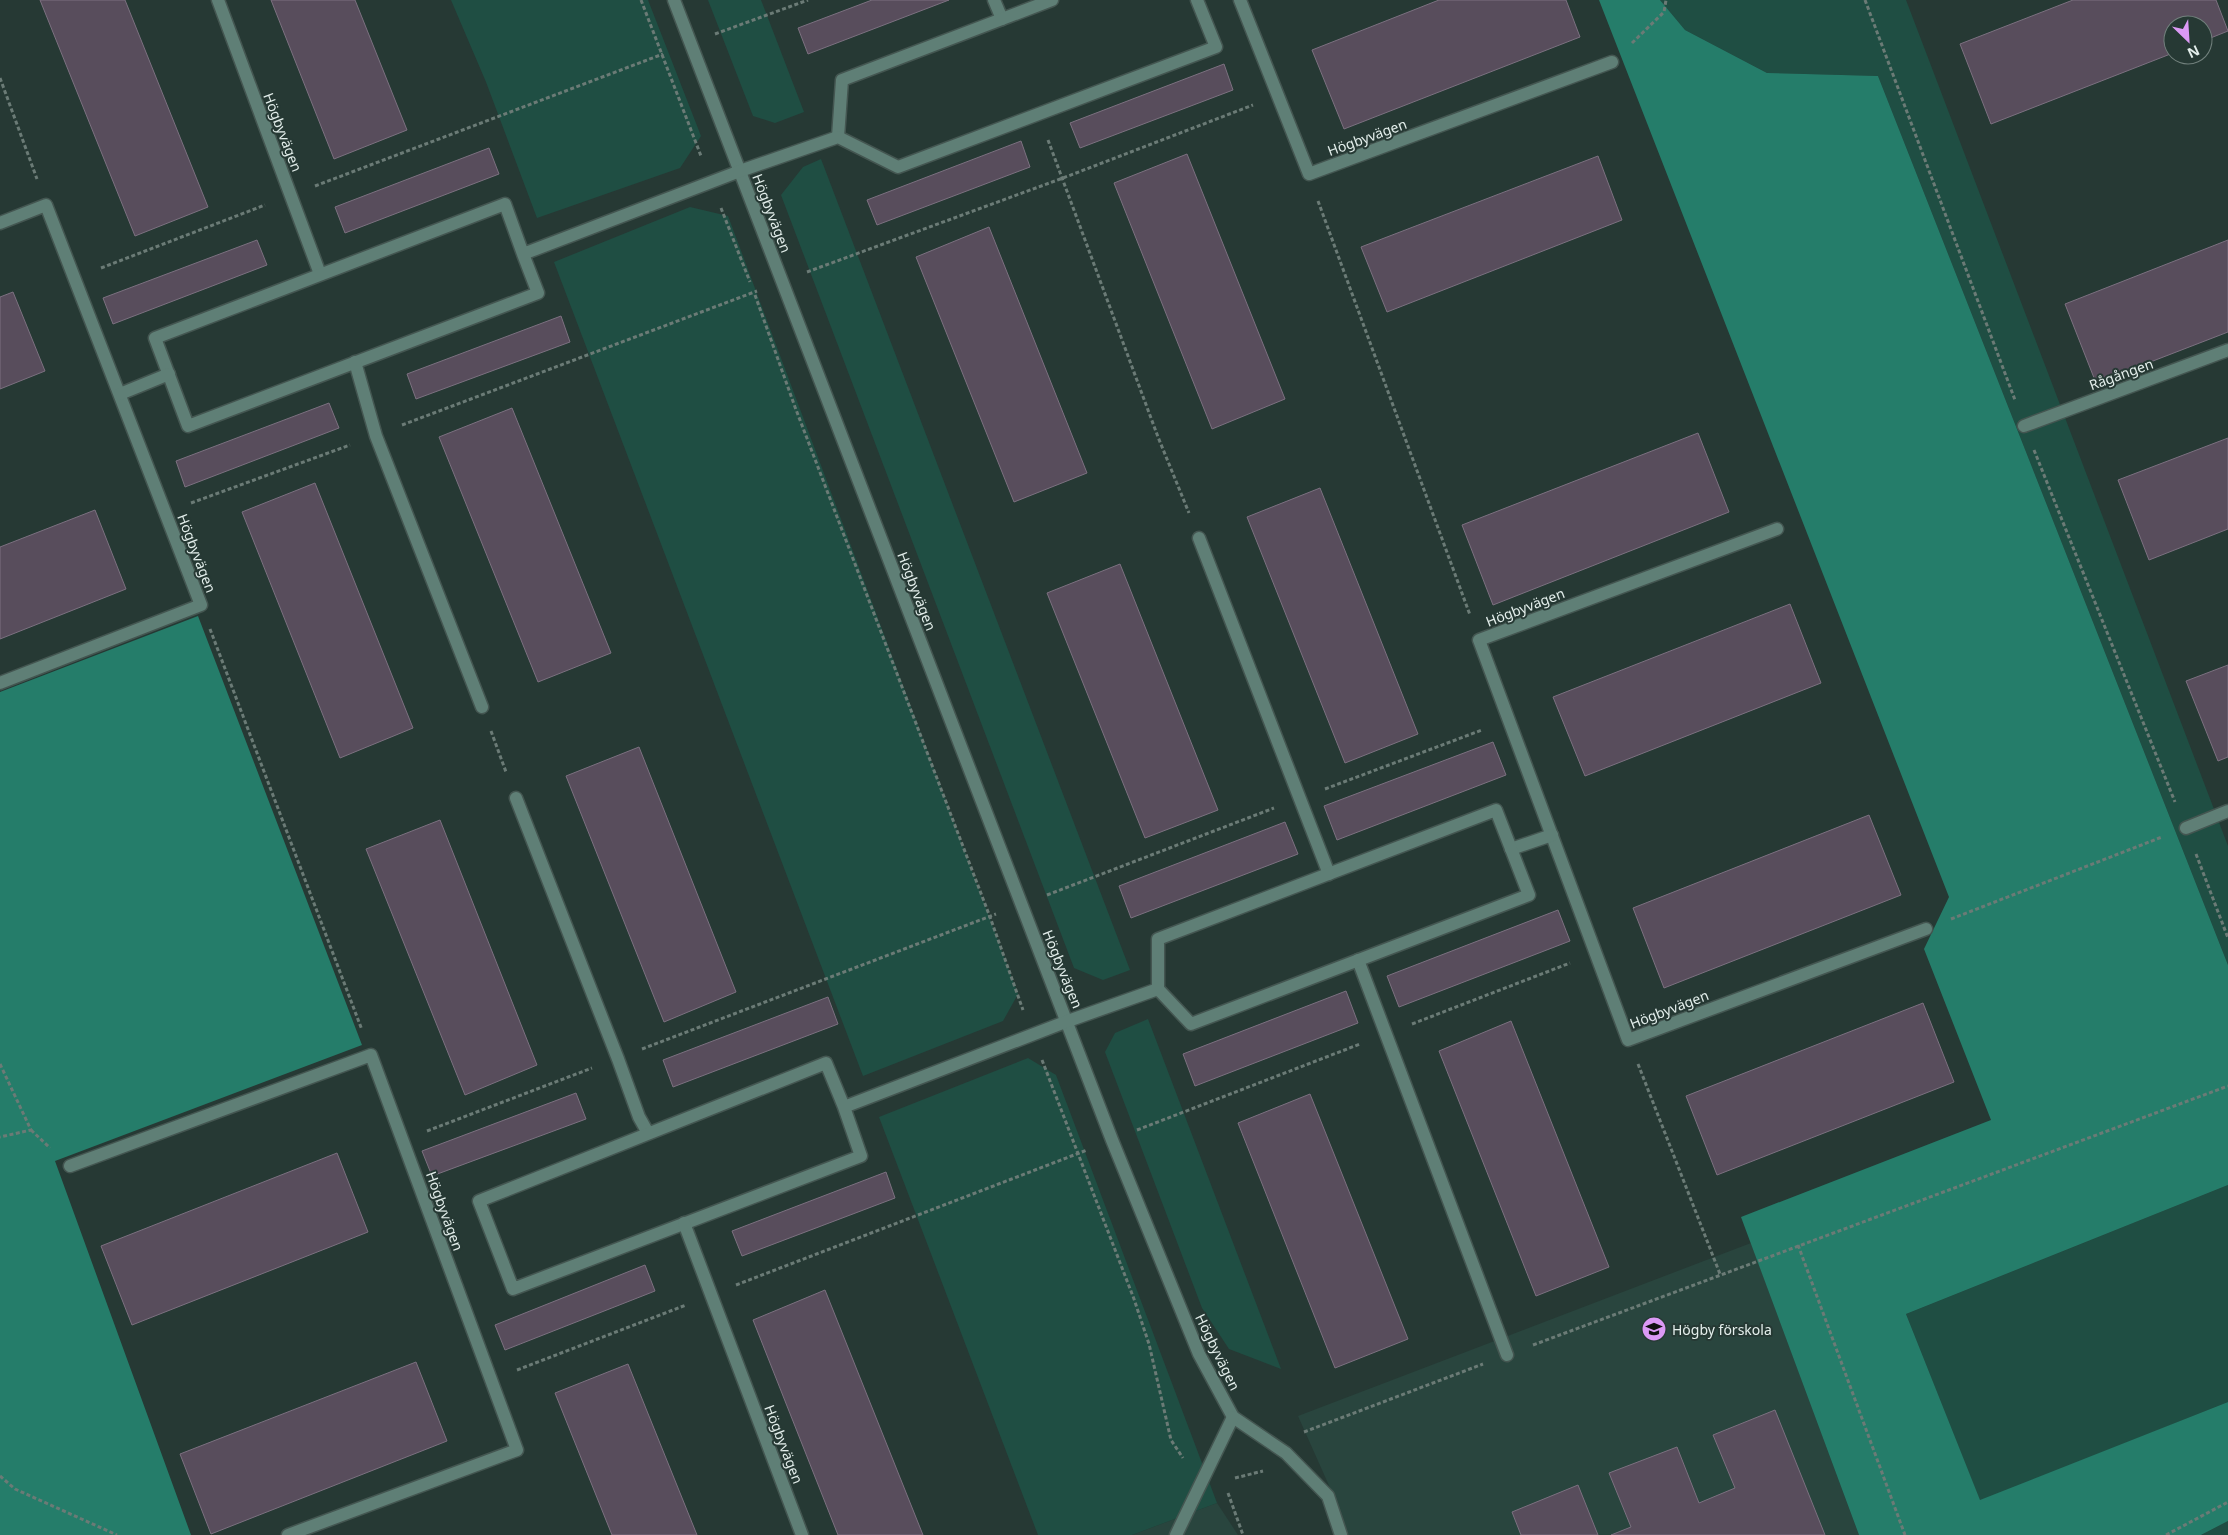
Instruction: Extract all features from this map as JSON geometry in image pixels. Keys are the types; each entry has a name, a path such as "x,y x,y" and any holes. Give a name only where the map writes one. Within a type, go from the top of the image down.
{"street":[{"name":"Högbyvägen","path":"218,0 320,274"},
{"name":"Högbyvägen","path":"674,0 1068,1021 1112,1140 1199,1354 1233,1416"},
{"path":"994,0 1002,19"},
{"path":"1052,0 842,80 838,137 898,167 1216,47 1197,0"},
{"path":"1240,0 1309,174"},
{"name":"Högbyvägen","path":"1309,174 1612,62"},
{"name":"Högbyvägen","path":"524,254 740,171 838,137"},
{"path":"505,204 538,293 188,426 155,338 320,274 505,204"},
{"name":"Högbyvägen","path":"0,683 201,605 46,205"},
{"path":"0,223 46,205"},
{"name":"Rågången","path":"2024,426 2228,350"},
{"path":"355,362 376,436 482,707"},
{"path":"120,394 169,374"},
{"name":"Högbyvägen","path":"1777,528 1479,640 1628,1040 1926,929"},
{"path":"1199,538 1329,874"},
{"path":"516,798 639,1117 648,1134"},
{"path":"1496,810 1511,849 1529,894 1191,1024 1158,989 1158,939 1496,810"},
{"path":"2186,828 2228,811"},
{"path":"1511,849 1552,835"},
{"path":"1358,960 1507,1355"},
{"name":"Högbyvägen","path":"844,1107 1068,1021 1158,989"},
{"name":"Högbyvägen","path":"288,1535 517,1450 371,1055"},
{"path":"70,1166 371,1055"},
{"path":"826,1063 861,1156 513,1288 479,1200 648,1134 826,1063"},
{"name":"Högbyvägen","path":"684,1223 802,1535"},
{"path":"1176,1535 1233,1416 1286,1453 1328,1496 1341,1535"}],"path":[{"path":"641,0 754,292 894,670 990,917 1032,1035 1146,1335 1171,1440 1185,1462 1206,1474 1222,1478 1242,1478 1267,1470 1286,1453 1297,1435 1720,1274 2228,1086"},
{"path":"74,278 808,0"},
{"path":"1612,62 1664,12 1666,0"},
{"path":"1865,0 2024,426 2186,828 2228,938"},
{"path":"0,78 46,205"},
{"path":"166,513 376,436 782,281 1063,178 1277,96"},
{"path":"1037,114 1063,178 1158,437 1199,538"},
{"path":"1309,174 1479,640"},
{"path":"201,605 371,1055"},
{"path":"482,707 516,798"},
{"path":"402,1140 1509,720"},
{"path":"1926,929 2186,828"},
{"path":"491,1380 1596,953"},
{"path":"1628,1040 1720,1274"},
{"path":"0,1064 31,1130 0,1137"},
{"path":"1798,1245 1905,1535"},
{"path":"0,1476 15,1489 117,1535"},
{"path":"1222,1478 1243,1535"},
{"path":"2166,1535 2228,1502"}],"shaded area":[{"path":"451,0 648,0 701,136 680,168 537,218 486,82"},
{"path":"708,0 761,0 804,112 775,123 753,116"},
{"path":"1660,0 1906,0 2228,846 2228,965 1878,76 1767,73 1685,30"},
{"path":"821,159 1130,970 1103,980 1074,968 781,195 803,167"},
{"path":"690,207 728,216 1018,994 1003,1021 863,1076 554,262"},
{"path":"1148,1019 1281,1369 1229,1349 1202,1308 1105,1052 1115,1033"},
{"path":"1028,1058 1056,1075 1217,1503 1132,1535 1038,1535 879,1117"},
{"path":"2228,1185 2228,1402 1980,1501 1906,1314"},
{"name":"Högby förskola","path":"1751,1243 1859,1535 1336,1535 1331,1490 1298,1416"},
{"path":"1217,1503 1238,1535 1132,1535"},
{"path":"2228,1521 2228,1535 2201,1535"}],"green space":[{"path":"1599,0 1660,0 1685,30 1767,73 1878,76 2228,965 2228,1185 1906,1314 1980,1500 2228,1402 2228,1521 2201,1535 1859,1535 1741,1217 1991,1120 1924,949 1949,897"},
{"path":"198,616 362,1045 55,1161 191,1535 0,1535 0,692"}],"building":[{"path":"40,0 125,0 208,207 135,236"},
{"path":"271,0 355,0 407,130 334,159"},
{"path":"872,0 949,0 808,54 798,28"},
{"path":"1439,0 1566,0 1580,37 1344,129 1312,50"},
{"path":"2073,0 2216,0 2228,31 2213,37 2213,15 2163,15 2163,57 1991,124 1960,44"},
{"path":"1224,64 1233,90 1080,148 1070,123"},
{"path":"1021,141 1030,167 877,225 867,200"},
{"path":"489,148 499,174 345,233 335,207"},
{"path":"1187,154 1285,399 1212,429 1114,183"},
{"path":"1598,156 1622,220 1387,312 1361,247"},
{"path":"989,227 1087,473 1014,502 916,257"},
{"path":"257,240 267,265 113,324 103,298"},
{"path":"2228,240 2228,332 2096,383 2065,304"},
{"path":"13,292 45,371 0,389 0,297"},
{"path":"561,316 570,342 416,399 407,374"},
{"path":"329,403 339,428 185,487 176,461"},
{"path":"512,408 611,653 538,682 439,437"},
{"path":"1698,433 1729,512 1493,605 1462,525"},
{"path":"2228,438 2228,529 2149,560 2118,480"},
{"path":"315,483 413,728 340,758 242,512"},
{"path":"1320,488 1418,734 1345,763 1247,517"},
{"path":"95,510 126,589 0,639 0,547"},
{"path":"1120,564 1218,810 1145,838 1047,593"},
{"path":"1790,604 1821,683 1585,776 1553,697"},
{"path":"2228,665 2228,757 2218,761 2186,681"},
{"path":"1493,742 1506,775 1337,840 1324,806"},
{"path":"639,747 736,992 664,1022 566,776"},
{"path":"1869,815 1901,895 1664,988 1633,908"},
{"path":"440,820 537,1065 465,1095 366,849"},
{"path":"1285,822 1298,854 1131,918 1119,886"},
{"path":"1558,910 1570,941 1399,1007 1387,976"},
{"path":"1346,991 1358,1023 1195,1086 1183,1054"},
{"path":"828,997 838,1024 673,1087 663,1060"},
{"path":"1923,1003 1954,1082 1717,1175 1686,1096"},
{"path":"1511,1021 1609,1267 1536,1296 1439,1051"},
{"path":"576,1093 586,1119 432,1176 422,1151"},
{"path":"1310,1094 1408,1339 1335,1368 1238,1123"},
{"path":"337,1153 368,1232 132,1325 101,1246"},
{"path":"886,1172 895,1198 742,1256 732,1231"},
{"path":"645,1265 655,1291 505,1350 495,1325"},
{"path":"825,1290 923,1535 838,1535 753,1320"},
{"path":"416,1362 447,1441 211,1534 180,1454"},
{"path":"628,1364 697,1535 612,1535 555,1393"},
{"path":"1775,1410 1825,1535 1611,1535 1631,1527 1609,1473 1677,1447 1699,1503 1735,1488 1713,1435"},
{"path":"1578,1485 1598,1535 1521,1535 1512,1512"}],"place":[{"name":"Högby förskola","path":"1654,1329"}]}
